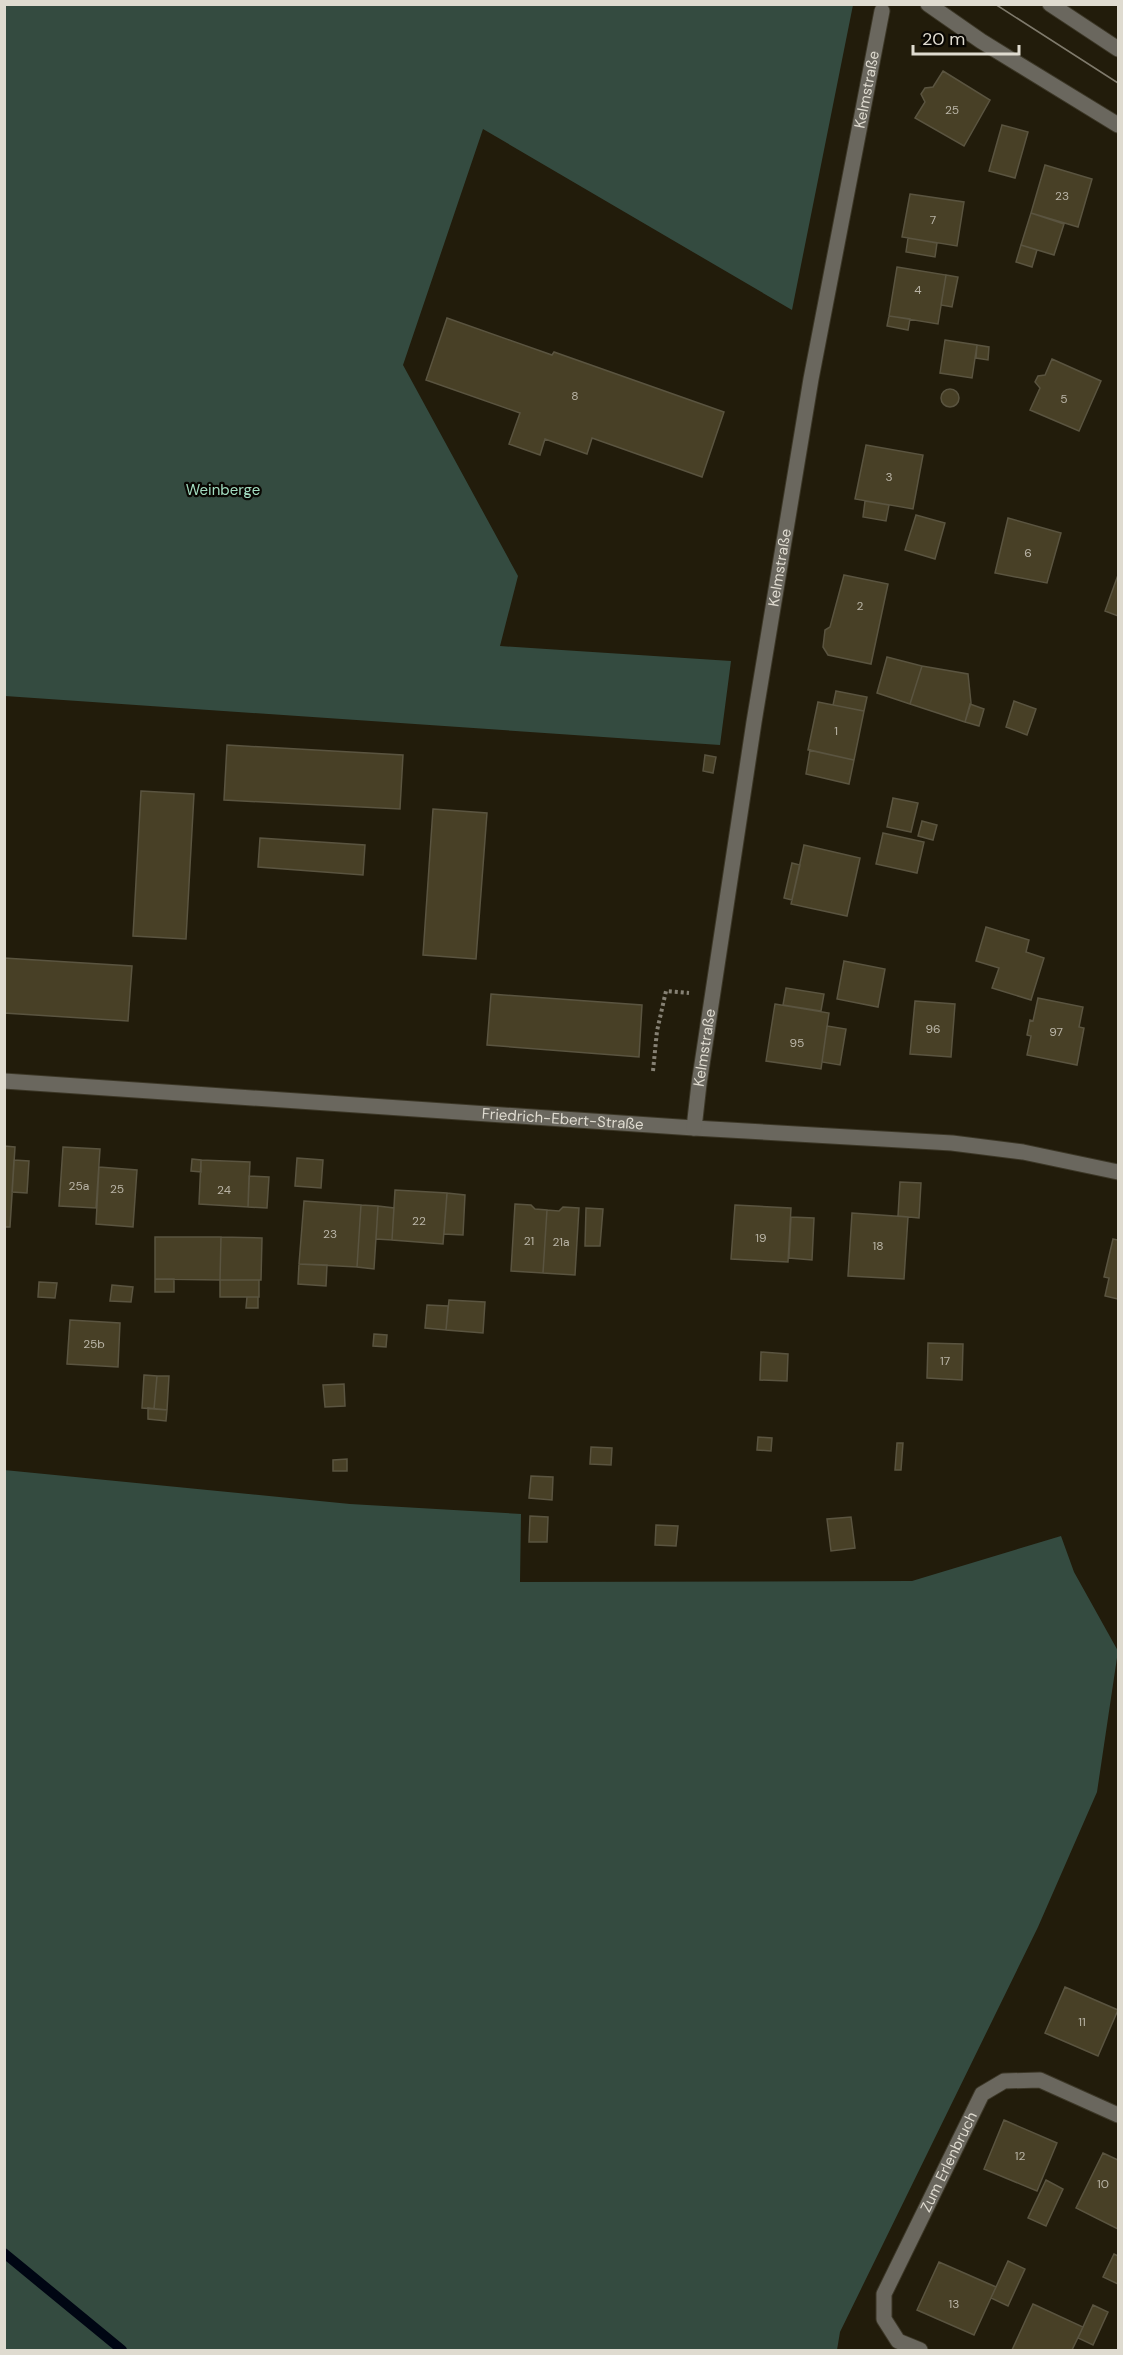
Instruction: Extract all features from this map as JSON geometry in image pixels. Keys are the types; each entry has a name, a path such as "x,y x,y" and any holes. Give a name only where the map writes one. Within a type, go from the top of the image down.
{"street":[{"path":"928,4 981,41 1119,125"},
{"path":"1050,4 1119,49"},
{"name":"Kelmstraße","path":"694,1128 697,1094 754,722 811,379 882,11"},
{"name":"Friedrich-Ebert-Straße","path":"4,1081 694,1128 952,1143 1023,1152 1119,1172"},
{"name":"Zum Erlenbruch","path":"920,2350 898,2341 884,2319 884,2294 982,2094 1004,2080 1040,2080 1119,2115"}],"path":[{"path":"653,1071 657,1031 666,991 713,996"}],"green space":[{"name":"Weinberge","path":"4,5 853,5 792,310 483,129 403,365 518,576 500,646 731,661 720,745 5,696"},
{"path":"4,1470 350,1504 521,1514 520,1582 912,1581 1061,1536 1074,1572 1118,1651 1097,1792 1038,1927 840,2332 837,2350 5,2350"}],"building":[{"path":"943,71 990,100 964,146 915,118 925,102 921,94 925,88 933,87"},
{"path":"1002,125 1028,132 1015,178 989,171"},
{"path":"1045,165 1092,179 1078,227 1031,213"},
{"path":"910,194 964,202 957,246 902,237"},
{"path":"1031,213 1064,224 1054,255 1021,245"},
{"path":"908,238 937,243 935,257 906,252"},
{"path":"1021,245 1037,250 1032,267 1016,262"},
{"path":"897,267 946,275 938,324 889,316"},
{"path":"946,275 958,277 952,307 941,305"},
{"path":"889,316 910,319 908,330 887,326"},
{"path":"447,318 552,355 554,352 724,412 702,477 592,438 587,454 545,439 540,455 509,444 520,413 426,380"},
{"path":"945,340 977,345 972,378 940,373"},
{"path":"977,345 989,347 988,360 976,358"},
{"path":"1052,359 1101,381 1079,431 1030,410 1040,388 1035,382 1038,376 1045,375"},
{"path":"950,389 956,392 959,398 956,404 950,407 944,404 941,398 944,392"},
{"path":"866,445 923,455 913,509 855,499"},
{"path":"865,501 889,505 886,521 863,517"},
{"path":"916,515 945,523 935,559 905,550"},
{"path":"1008,518 1061,533 1047,583 995,573"},
{"path":"844,575 888,584 871,664 828,655 823,647 825,630 830,627"},
{"path":"1118,575 1118,616 1105,611"},
{"path":"887,657 922,666 910,704 877,693"},
{"path":"922,666 968,674 971,703 965,722 910,704"},
{"path":"836,691 867,697 864,711 833,705"},
{"path":"1014,701 1036,709 1027,735 1006,727"},
{"path":"818,702 864,711 854,760 808,750"},
{"path":"970,704 984,709 979,726 965,722"},
{"path":"227,745 403,755 400,809 224,800"},
{"path":"810,750 854,760 849,784 806,774"},
{"path":"705,755 716,757 713,773 703,771"},
{"path":"141,791 194,794 186,939 133,936"},
{"path":"893,798 918,803 911,832 887,827"},
{"path":"433,809 487,813 476,959 423,955"},
{"path":"922,821 937,825 933,840 918,836"},
{"path":"883,833 924,842 917,873 876,864"},
{"path":"260,838 365,845 363,875 258,867"},
{"path":"804,845 860,858 847,916 791,904"},
{"path":"792,863 800,865 792,900 784,898"},
{"path":"986,927 1029,940 1026,952 1044,958 1031,1000 992,988 999,968 976,961"},
{"path":"4,958 132,966 128,1021 4,1013"},
{"path":"844,961 885,969 878,1007 837,999"},
{"path":"786,988 824,994 821,1011 783,1005"},
{"path":"491,994 642,1005 639,1057 487,1045"},
{"path":"1038,998 1083,1007 1079,1027 1084,1028 1077,1065 1027,1055 1031,1036 1027,1035"},
{"path":"915,1001 955,1004 951,1057 910,1054"},
{"path":"775,1004 829,1013 821,1069 766,1061"},
{"path":"827,1026 846,1029 840,1065 822,1062"},
{"path":"4,1146 15,1147 10,1227 4,1227"},
{"path":"63,1147 100,1149 96,1208 59,1206"},
{"path":"297,1158 323,1160 321,1188 295,1186"},
{"path":"192,1159 201,1160 201,1172 191,1171"},
{"path":"14,1160 29,1161 27,1193 12,1192"},
{"path":"201,1160 250,1162 248,1207 199,1204"},
{"path":"99,1167 137,1170 133,1227 96,1224"},
{"path":"249,1176 269,1177 267,1208 248,1207"},
{"path":"900,1182 921,1183 919,1218 898,1216"},
{"path":"395,1190 447,1193 443,1244 392,1240"},
{"path":"447,1193 465,1195 463,1235 444,1234"},
{"path":"304,1201 361,1205 357,1267 299,1264"},
{"path":"515,1204 531,1205 535,1209 547,1210 543,1273 511,1271"},
{"path":"361,1205 378,1206 374,1269 357,1267"},
{"path":"735,1205 791,1208 788,1262 731,1259"},
{"path":"378,1206 394,1208 392,1240 376,1239"},
{"path":"563,1207 579,1208 575,1275 543,1273 547,1210 559,1211"},
{"path":"586,1208 603,1209 600,1246 585,1246"},
{"path":"852,1213 908,1217 904,1279 848,1276"},
{"path":"791,1217 814,1218 812,1260 789,1258"},
{"path":"155,1237 221,1237 220,1280 155,1279"},
{"path":"221,1237 262,1238 261,1280 220,1280"},
{"path":"1113,1239 1118,1240 1118,1299 1105,1296 1109,1278 1104,1277"},
{"path":"299,1264 327,1265 326,1286 298,1284"},
{"path":"155,1279 174,1279 174,1292 155,1292"},
{"path":"220,1280 259,1280 259,1297 220,1297"},
{"path":"39,1282 57,1283 55,1298 38,1297"},
{"path":"112,1285 133,1287 131,1302 110,1301"},
{"path":"247,1297 258,1297 258,1308 246,1308"},
{"path":"449,1300 485,1302 483,1333 446,1330"},
{"path":"427,1305 448,1306 446,1330 425,1328"},
{"path":"70,1320 120,1323 118,1367 67,1364"},
{"path":"374,1334 387,1335 386,1347 373,1346"},
{"path":"928,1343 963,1344 962,1380 927,1378"},
{"path":"761,1352 788,1354 787,1381 760,1380"},
{"path":"144,1375 157,1376 154,1409 142,1408"},
{"path":"157,1376 169,1376 167,1410 154,1409"},
{"path":"344,1384 345,1406 325,1407 323,1385"},
{"path":"148,1408 167,1410 166,1421 148,1419"},
{"path":"758,1437 772,1438 771,1451 757,1450"},
{"path":"897,1443 903,1443 901,1470 895,1470"},
{"path":"591,1447 612,1448 611,1465 590,1464"},
{"path":"347,1459 347,1471 333,1471 333,1460"},
{"path":"531,1476 553,1477 552,1500 529,1498"},
{"path":"530,1516 548,1517 547,1542 529,1542"},
{"path":"851,1517 855,1548 831,1551 827,1519"},
{"path":"656,1525 678,1526 676,1546 655,1545"},
{"path":"1065,1987 1118,2010 1098,2056 1045,2033"},
{"path":"1004,2120 1057,2143 1037,2191 984,2169"},
{"path":"1103,2153 1118,2160 1118,2229 1076,2208"},
{"path":"1046,2180 1063,2189 1046,2226 1028,2218"},
{"path":"1114,2254 1118,2256 1118,2284 1103,2277"},
{"path":"1008,2261 1025,2269 1008,2306 991,2298"},
{"path":"939,2262 996,2287 974,2335 917,2310"},
{"path":"1033,2304 1083,2327 1072,2350 1012,2350"},
{"path":"1093,2305 1108,2312 1093,2345 1078,2338"}],"waterway":[{"path":"4,2253 122,2350"}],"tram line":[{"path":"995,4 1118,83"}]}
